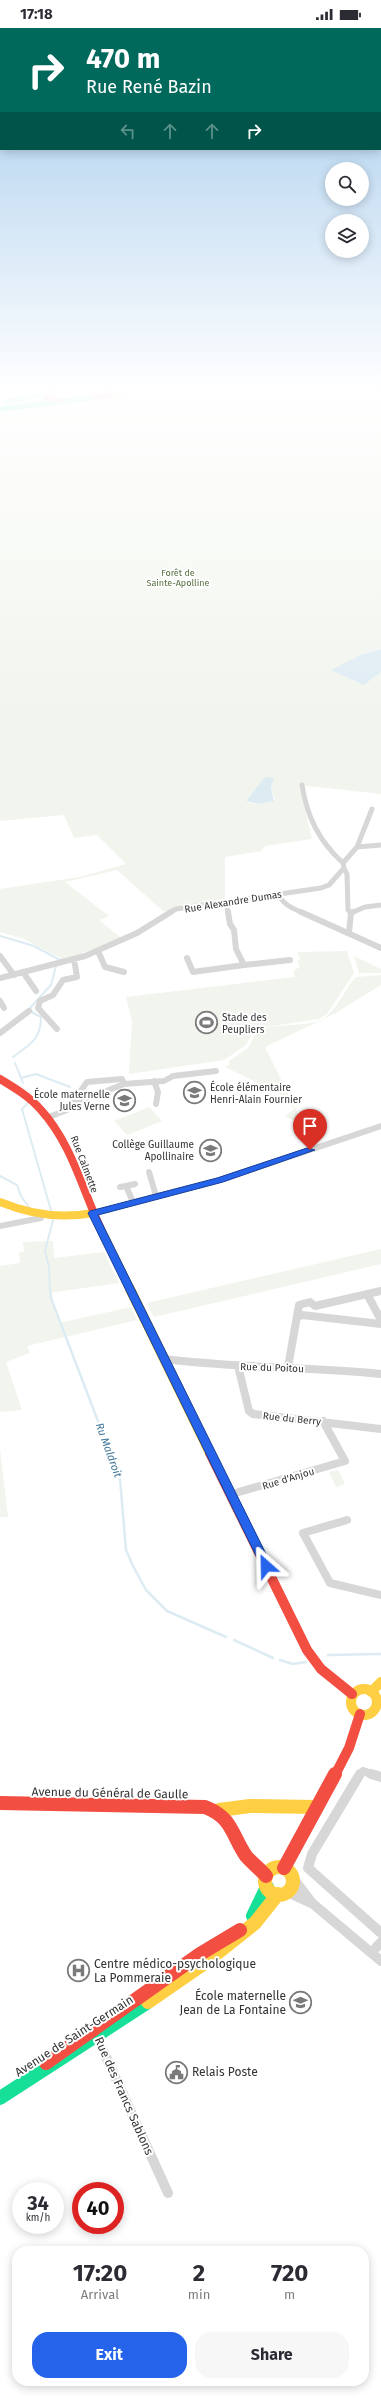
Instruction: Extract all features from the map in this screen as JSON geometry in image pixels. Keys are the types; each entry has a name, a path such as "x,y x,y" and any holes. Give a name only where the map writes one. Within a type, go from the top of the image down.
{"main road":[{"name":"Rue Calmette","path":"0,1079 22,1092 49,1117 69,1147 93,1213 232,1494 307,1650 321,1669 352,1694"},
{"path":"0,1202 20,1212 41,1218 93,1213"},
{"path":"370,1692 381,1682"},
{"path":"363,1690 370,1692 377,1698 379,1708 373,1713 360,1714 351,1706 352,1694 363,1690"},
{"path":"284,1868 349,1748 360,1714"},
{"name":"Avenue du Général de Gaulle","path":"0,1803 205,1807 218,1810 223,1807 237,1806 317,1807"},
{"path":"218,1810 231,1821 246,1854 260,1867 266,1876 267,1887 282,1893 293,1886 293,1878 290,1872 284,1868 272,1869 260,1867"},
{"path":"266,1876 272,1869"},
{"name":"Avenue de Saint-Germain","path":"95,2033 200,1954 240,1930 257,1911 267,1887"},
{"name":"Avenue de Saint-Germain","path":"0,2098 11,2091 67,2046 95,2033 206,1962 244,1934 282,1893"}],"street":[{"path":"302,785 304,801 317,837 344,865 348,910 351,913 349,933"},
{"name":"Rue Alexandre Dumas","path":"0,978 74,959 98,951 137,933 176,909 278,893 321,888 329,885 357,847 372,809"},
{"path":"357,847 381,845"},
{"path":"278,893 281,901 287,906 381,948"},
{"path":"226,902 230,924 234,930 236,949 244,965"},
{"path":"351,913 364,908 381,905"},
{"path":"98,951 105,967 124,972"},
{"path":"0,956 14,975"},
{"path":"187,958 194,972 290,960"},
{"path":"57,1029 38,1008 38,1005 40,1001 53,995 63,980 75,979 77,977 74,959"},
{"path":"23,972 36,992"},
{"path":"0,1001 4,1008"},
{"path":"0,1033 29,1011"},
{"path":"71,1105 124,1084 164,1081 173,1076 216,1071"},
{"path":"49,1117 67,1110 90,1081 122,1079 124,1084"},
{"path":"154,1081 158,1092 156,1104"},
{"path":"93,1213 220,1180 381,1126"},
{"path":"149,1172 156,1196"},
{"path":"133,1202 123,1186 135,1184"},
{"path":"0,1226 41,1218"},
{"path":"315,1306 381,1291"},
{"path":"367,1294 381,1320"},
{"path":"288,1367 299,1304 310,1302 315,1306"},
{"path":"314,1317 315,1306"},
{"path":"297,1317 314,1317 381,1324"},
{"name":"Rue du Poitou","path":"164,1358 238,1366 288,1367 381,1374"},
{"name":"Rue du Berry","path":"238,1366 249,1411 253,1414 381,1429"},
{"name":"Rue d'Anjou","path":"232,1494 345,1461 323,1421"},
{"path":"347,1520 303,1533 330,1583 381,1595"},
{"path":"381,1776 363,1772 356,1777 312,1854 308,1868 381,1933"},
{"path":"293,1878 312,1903 381,1961"},
{"path":"282,1893 312,1903"},
{"path":"372,1952 381,1942"},
{"name":"Rue des Francs Sablons","path":"95,2033 168,2193"}],"green space":[{"name":"Forêt de Sainte-Apolline","path":"0,504 381,504 381,649 363,654 364,685 381,672 381,794 299,785 312,839 265,846 261,851 225,857 225,900 183,906 164,912 117,870 65,882 109,916 99,920 121,938 64,960 22,938 0,932 0,889 80,877 126,864 97,835 74,838 64,815 0,821","holes":["266,778 274,779 271,788 275,800 255,804 247,802 250,795"]},
{"name":"Stade des Peupliers","path":"347,951 354,973 327,1014 319,1019 258,1028 253,1032 246,1045 224,1060 129,1074 132,1021 126,997 295,977 293,971 300,967 297,961 300,960 298,952"},
{"path":"354,956 381,969 381,973 359,973"},
{"path":"381,975 381,985 334,1014 265,1047 304,1126 285,1116 294,1109 288,1098 225,1067 230,1064 229,1061 248,1048 258,1030 275,1026 305,1024 322,1019 335,1007 356,977"},
{"path":"149,1107 162,1121 127,1135 114,1121"},
{"path":"53,1241 54,1258 104,1252 119,1283 49,1293 59,1323 131,1307 137,1320 27,1346 30,1353 6,1362 22,1410 0,1412 0,1266 20,1263 19,1252 24,1252 23,1242"},
{"path":"381,1249 381,1264 154,1317 147,1303"},
{"path":"0,1449 8,1517 0,1517"},
{"path":"338,1470 345,1484 336,1487 329,1472"}],"shaded area":[{"path":"381,649 381,672 364,685 331,670 363,654"},
{"path":"269,777 274,779 271,788 274,801 258,804 246,801 264,778"}],"waterway":[{"path":"0,936 34,946 60,960"},
{"path":"13,1057 29,1045 37,1036 41,1017 33,1013 30,1008 51,985 56,966"},
{"path":"15,1063 21,1078"},
{"path":"21,1078 36,1074 70,1087"},
{"path":"21,1078 23,1083"},
{"path":"29,1102 22,1109 52,1214"},
{"name":"Ru Maldroit","path":"0,1176 17,1185 21,1196 31,1210"},
{"name":"Ru Maldroit","path":"50,1290 49,1267 45,1251 53,1220"},
{"name":"Ru Maldroit","path":"50,1289 51,1298 120,1479 126,1550 133,1566 146,1590 167,1611 226,1637"},
{"name":"Ru Maldroit","path":"234,1640 273,1658"},
{"name":"Ru Maldroit","path":"328,1655 381,1654"},
{"name":"Ru Maldroit","path":"280,1660 293,1664 306,1662"}],"traffic: fast":[{"path":"253,1916 267,1887"},
{"path":"0,2098 148,2002"}],"traffic: slow":[{"path":"0,1202 23,1211 46,1216 69,1217 93,1213"},
{"path":"100,1227 210,1453"},
{"path":"371,1692 381,1682"},
{"path":"364,1689 373,1693 377,1702 373,1711 364,1715 355,1711 351,1702 355,1693 364,1689"},
{"path":"219,1810 250,1806 317,1807"},
{"path":"279,1867 289,1871 293,1881 289,1891 279,1895 269,1891 265,1881 269,1871 279,1867"},
{"path":"148,2002 206,1962 255,1923 278,1894"}],"traffic: jam":[{"path":"0,1079 23,1094 41,1109 54,1126 73,1162 89,1204 100,1227"},
{"path":"210,1453 307,1650 321,1669 352,1694"},
{"path":"284,1868 349,1748 360,1714"},
{"path":"0,1803 205,1807 215,1811 227,1821 246,1855 266,1876"},
{"path":"46,2063 200,1954 240,1930"}],"place":[{"name":"Stade des Peupliers","path":"207,1023"},
{"name":"École élémentaire Henri-Alain Fournier","path":"194,1093"},
{"name":"École maternelle Jules Verne","path":"125,1100"},
{"name":"Collège Guillaume Apollinaire","path":"210,1150"},
{"name":"Centre médico-psychologique La Pommeraie","path":"79,1971"},
{"name":"École maternelle Jean de La Fontaine","path":"301,2003"},
{"name":"Relais Poste","path":"176,2072"}],"route":[{"path":"266,1566 236,1502 93,1213 220,1180 310,1150"}]}
